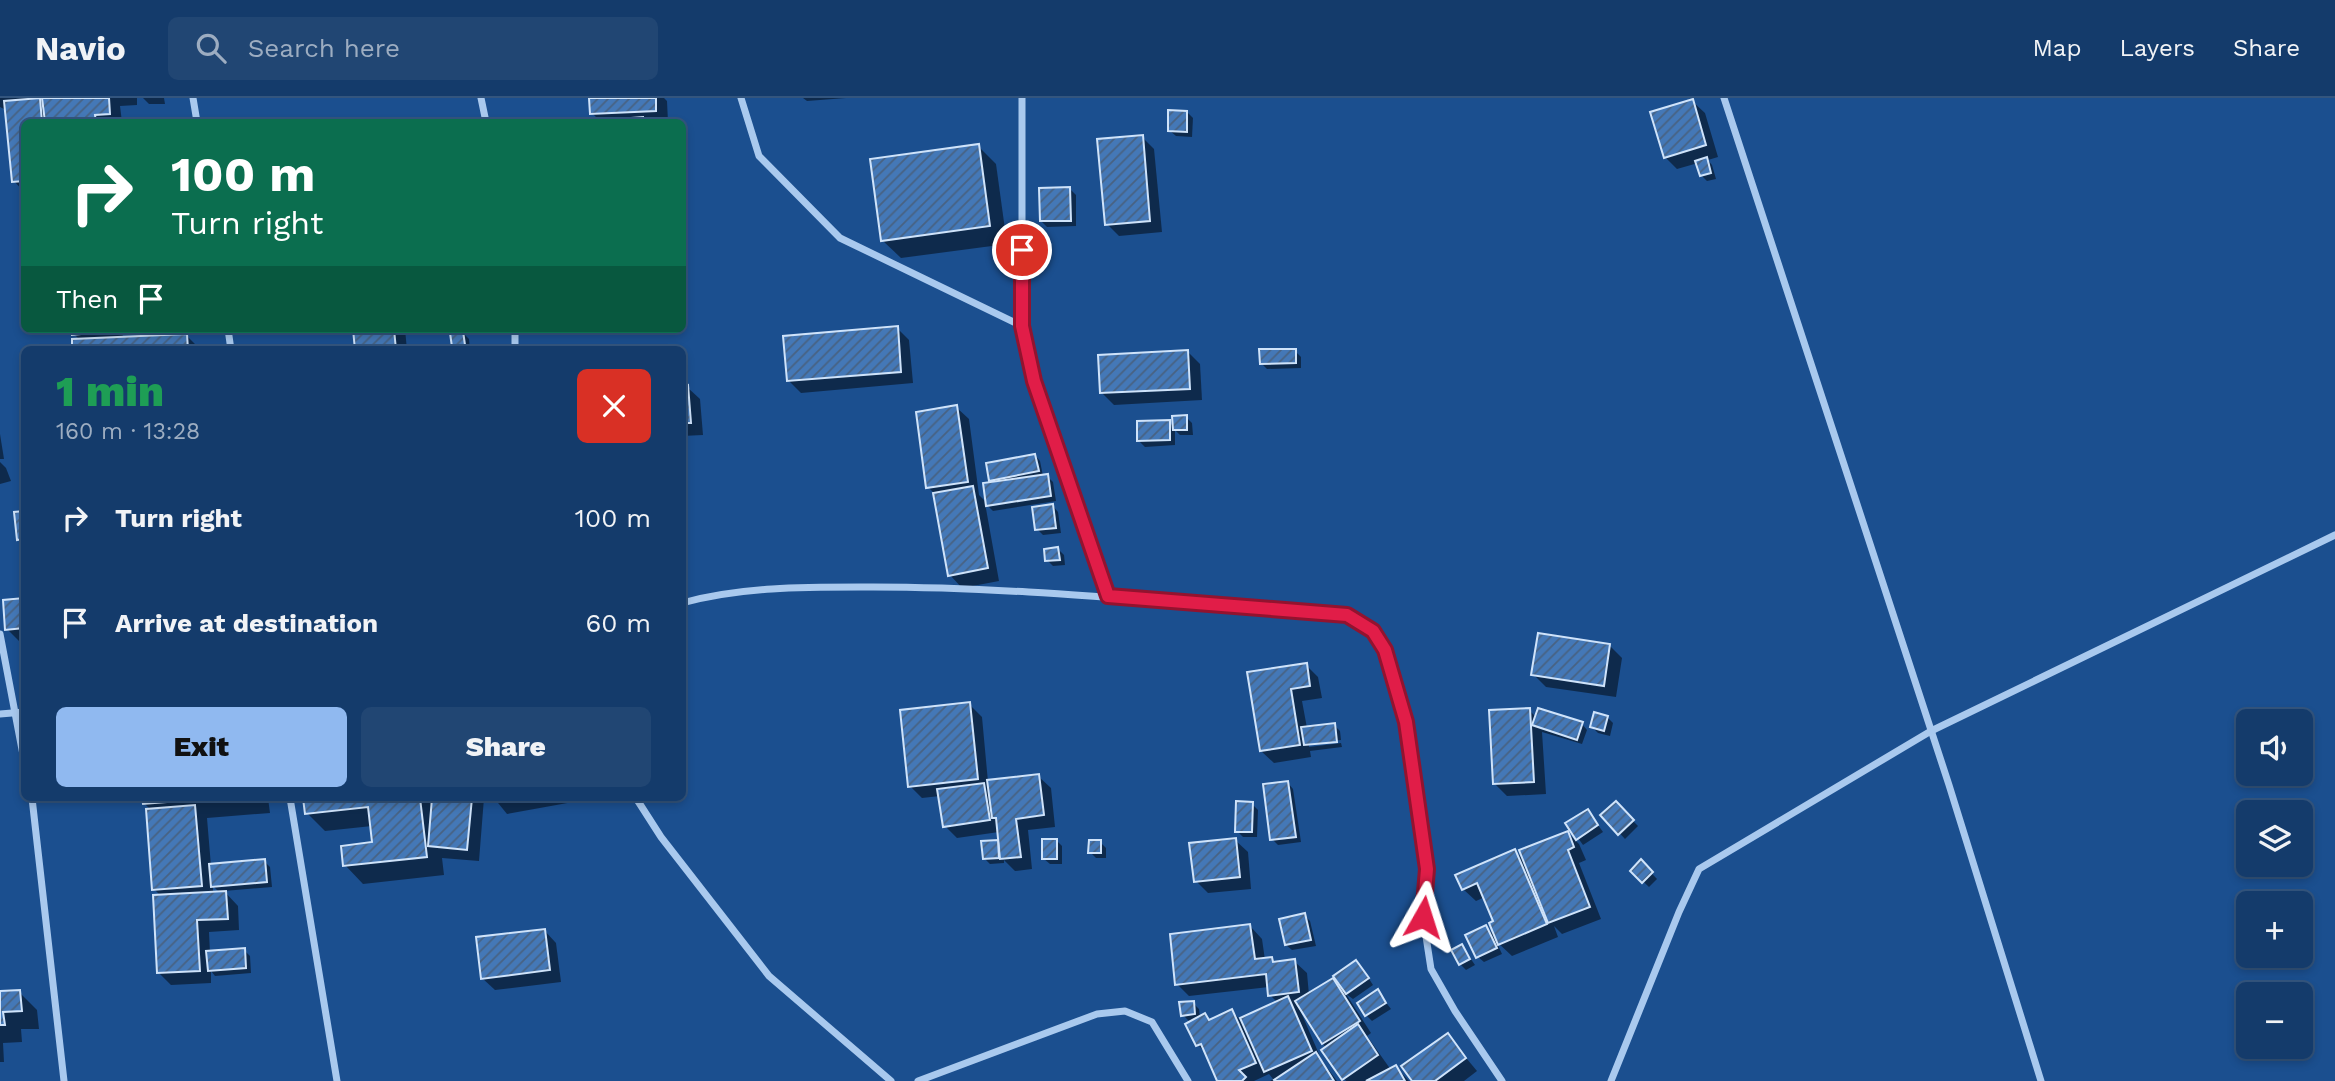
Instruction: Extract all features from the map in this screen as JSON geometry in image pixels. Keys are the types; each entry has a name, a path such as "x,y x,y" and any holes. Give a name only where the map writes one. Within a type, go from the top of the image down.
{"street":[{"path":"193,98 196,119"},
{"path":"481,98 485,119"},
{"path":"741,98 759,156 839,238 1022,326"},
{"path":"1022,98 1022,326 1034,381 1108,596"},
{"path":"1724,98 1931,731 2041,1081"},
{"path":"1611,1081 1699,869 1931,731 2335,535"},
{"path":"686,602 759,590 945,587 1108,596 1347,615 1373,631 1385,650 1406,722 1427,869 1423,917 1431,969 1455,1011 1502,1081"},
{"path":"0,634 21,744"},
{"path":"0,714 21,712"},
{"path":"32,801 64,1081"},
{"path":"290,801 337,1081"},
{"path":"638,801 661,836 769,975 891,1081"},
{"path":"918,1081 1097,1014 1125,1011 1152,1022 1188,1081"}],"building":[{"path":"40,98 42,119 21,119 21,181 12,182 4,101"},
{"path":"42,98 109,98 110,114 95,115 96,119 45,119"},
{"path":"589,98 656,98 656,111 590,114"},
{"path":"1693,99 1706,145 1664,158 1650,112"},
{"path":"1168,110 1187,111 1187,132 1168,131"},
{"path":"1143,135 1150,221 1105,225 1097,139"},
{"path":"979,144 990,226 881,241 870,159"},
{"path":"1707,157 1711,173 1700,176 1695,161"},
{"path":"1070,187 1071,221 1040,221 1039,188"},
{"path":"898,326 901,372 787,381 783,336"},
{"path":"353,333 394,333 396,346 355,346"},
{"path":"450,333 463,333 465,345 452,346"},
{"path":"187,334 188,346 72,346 72,339"},
{"path":"1259,349 1296,349 1296,363 1260,364"},
{"path":"1188,350 1190,389 1100,393 1098,355"},
{"path":"688,385 691,423 686,423"},
{"path":"957,405 968,482 926,488 916,412"},
{"path":"1187,415 1187,430 1173,430 1172,416"},
{"path":"1170,420 1170,440 1137,441 1137,421"},
{"path":"1035,454 1039,471 989,481 986,463"},
{"path":"1048,474 1051,496 986,506 983,483"},
{"path":"973,486 988,568 948,576 933,493"},
{"path":"1053,504 1056,528 1035,530 1032,507"},
{"path":"21,511 21,539 17,540 14,512"},
{"path":"1058,547 1060,560 1045,561 1044,549"},
{"path":"21,598 21,628 5,630 3,600"},
{"path":"1538,633 1610,644 1604,686 1531,675"},
{"path":"1307,663 1310,686 1291,689 1300,745 1260,751 1247,672"},
{"path":"970,702 978,779 908,787 900,710"},
{"path":"1530,708 1534,782 1493,784 1489,710"},
{"path":"1538,708 1583,722 1577,740 1532,725"},
{"path":"1594,712 1608,716 1604,731 1590,727"},
{"path":"1335,723 1337,742 1304,745 1301,727"},
{"path":"1039,774 1044,815 1016,819 1021,857 1000,859 996,818 992,818 987,780"},
{"path":"1288,781 1296,837 1270,840 1263,784"},
{"path":"984,783 990,820 943,827 937,789"},
{"path":"142,801 180,801 143,804"},
{"path":"303,801 420,801 427,857 343,866 341,846 372,842 368,807 305,814"},
{"path":"432,801 472,801 467,850 428,846"},
{"path":"1236,801 1253,802 1252,832 1235,832"},
{"path":"1616,801 1634,820 1618,835 1600,815"},
{"path":"195,805 202,886 152,890 146,809"},
{"path":"1588,809 1598,825 1576,840 1565,823"},
{"path":"1568,831 1574,847 1568,850 1590,907 1548,923 1519,850"},
{"path":"1236,838 1240,877 1194,882 1189,843"},
{"path":"1042,839 1057,839 1057,859 1042,859"},
{"path":"998,840 999,858 983,859 981,841"},
{"path":"1089,840 1101,840 1101,853 1088,853"},
{"path":"1515,849 1547,924 1498,945 1489,923 1493,921 1477,883 1462,890 1455,875"},
{"path":"265,859 267,882 211,887 209,864"},
{"path":"1641,859 1653,872 1642,883 1630,871"},
{"path":"226,891 228,919 197,920 200,971 157,973 153,895"},
{"path":"1305,913 1311,940 1285,945 1279,919"},
{"path":"1250,924 1255,959 1272,957 1273,962 1295,959 1299,992 1268,996 1266,974 1175,985 1170,934"},
{"path":"1486,925 1497,948 1476,958 1465,935"},
{"path":"545,929 550,970 481,979 476,937"},
{"path":"1462,944 1470,959 1459,965 1451,950"},
{"path":"245,948 246,968 208,971 206,951"},
{"path":"1356,960 1369,978 1346,994 1333,976"},
{"path":"1333,978 1360,1021 1322,1044 1295,1001"},
{"path":"1378,989 1386,1003 1365,1016 1357,1003"},
{"path":"20,990 22,1011 3,1012 5,1025 0,1025 0,991"},
{"path":"1288,996 1312,1051 1264,1072 1240,1018"},
{"path":"1194,1001 1195,1014 1181,1016 1179,1002"},
{"path":"1232,1009 1256,1063 1239,1070 1246,1077 1242,1081 1217,1081 1201,1044 1196,1046 1185,1024 1205,1013 1209,1020"},
{"path":"1358,1024 1378,1055 1342,1080 1321,1050"},
{"path":"1448,1033 1466,1058 1435,1081 1412,1081 1401,1066"},
{"path":"1316,1052 1334,1081 1274,1080"},
{"path":"1396,1065 1405,1081 1366,1081"}],"route":[{"path":"1022,250 1022,326 1034,381 1108,596 1347,615 1373,631 1385,650 1406,722 1418,799 1427,869 1423,917"}]}
